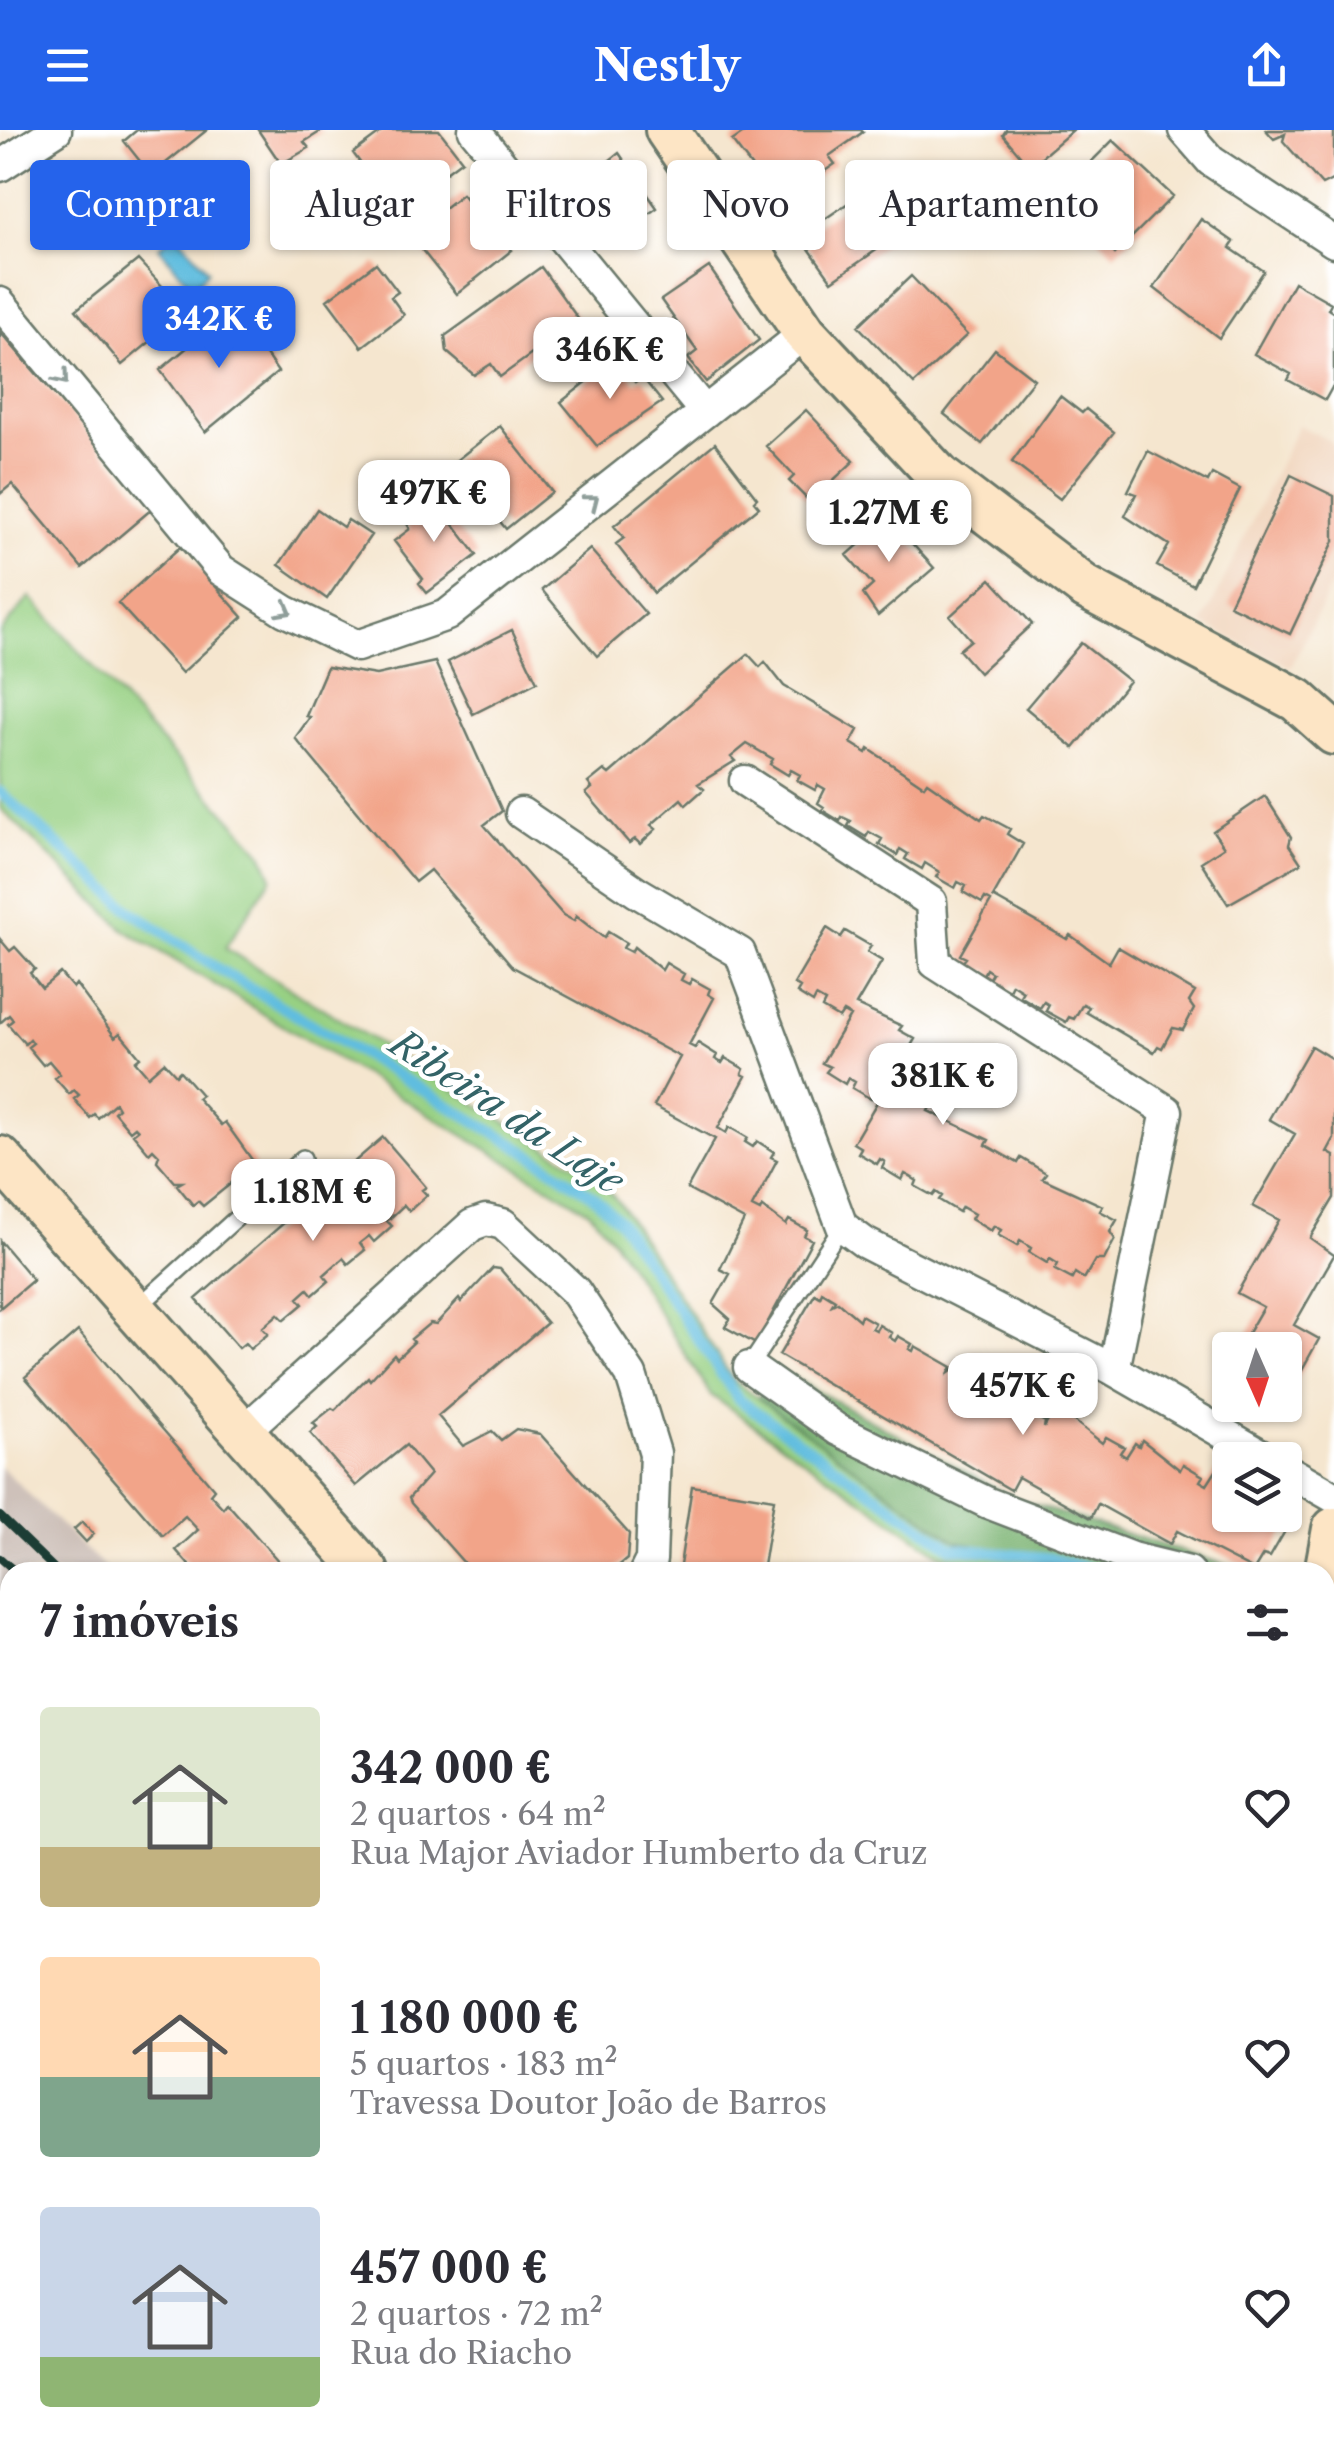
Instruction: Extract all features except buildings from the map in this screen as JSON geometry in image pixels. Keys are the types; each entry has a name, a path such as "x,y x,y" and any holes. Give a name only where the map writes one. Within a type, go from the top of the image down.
{"street":[{"path":"0,166 56,130"},
{"path":"474,130 705,412"},
{"path":"668,130 806,333 940,477 1085,587 1316,698 1334,733"},
{"path":"1184,130 1211,161 1334,242"},
{"path":"0,303 221,570 285,611 357,646 447,615 806,333"},
{"path":"745,780 931,902 935,964 1167,1111 1114,1370"},
{"path":"521,813 637,892 740,953 842,1226 865,1243 1114,1370 1239,1442"},
{"path":"0,1158 358,1562"},
{"path":"244,1431 472,1225 486,1220 504,1224 574,1290 632,1375 655,1453 650,1562"},
{"path":"749,1367 838,1430 988,1503 1148,1562"},
{"path":"1302,1478 1334,1496"},
{"path":"1328,1562 1334,1529"}],"lane":[{"path":"134,1310 304,1158"},
{"path":"749,1367 842,1226"}],"shaded area":[{"path":"1298,425 1334,443 1334,580 1291,667 1203,624"},
{"path":"0,1466 99,1562 0,1562"}],"green space":[{"path":"30,597 262,853 272,877 225,948 598,1179 619,1203 734,1381 956,1541 1040,1562 965,1562 941,1555 711,1395 613,1240 590,1212 125,930 0,808 0,633"},
{"path":"775,1368 1018,1500 1216,1562 1040,1562 956,1541 758,1398"}],"water":[{"path":"161,250 191,250 208,270 193,288 187,289 188,282"}],"waterway":[{"name":"Ribeira da Laje","path":"0,792 130,910 220,970 527,1152 592,1195 619,1221 738,1399 952,1548 1065,1562"}],"railway":[{"path":"0,1516 48,1562"},
{"path":"0,1558 5,1562"}]}
